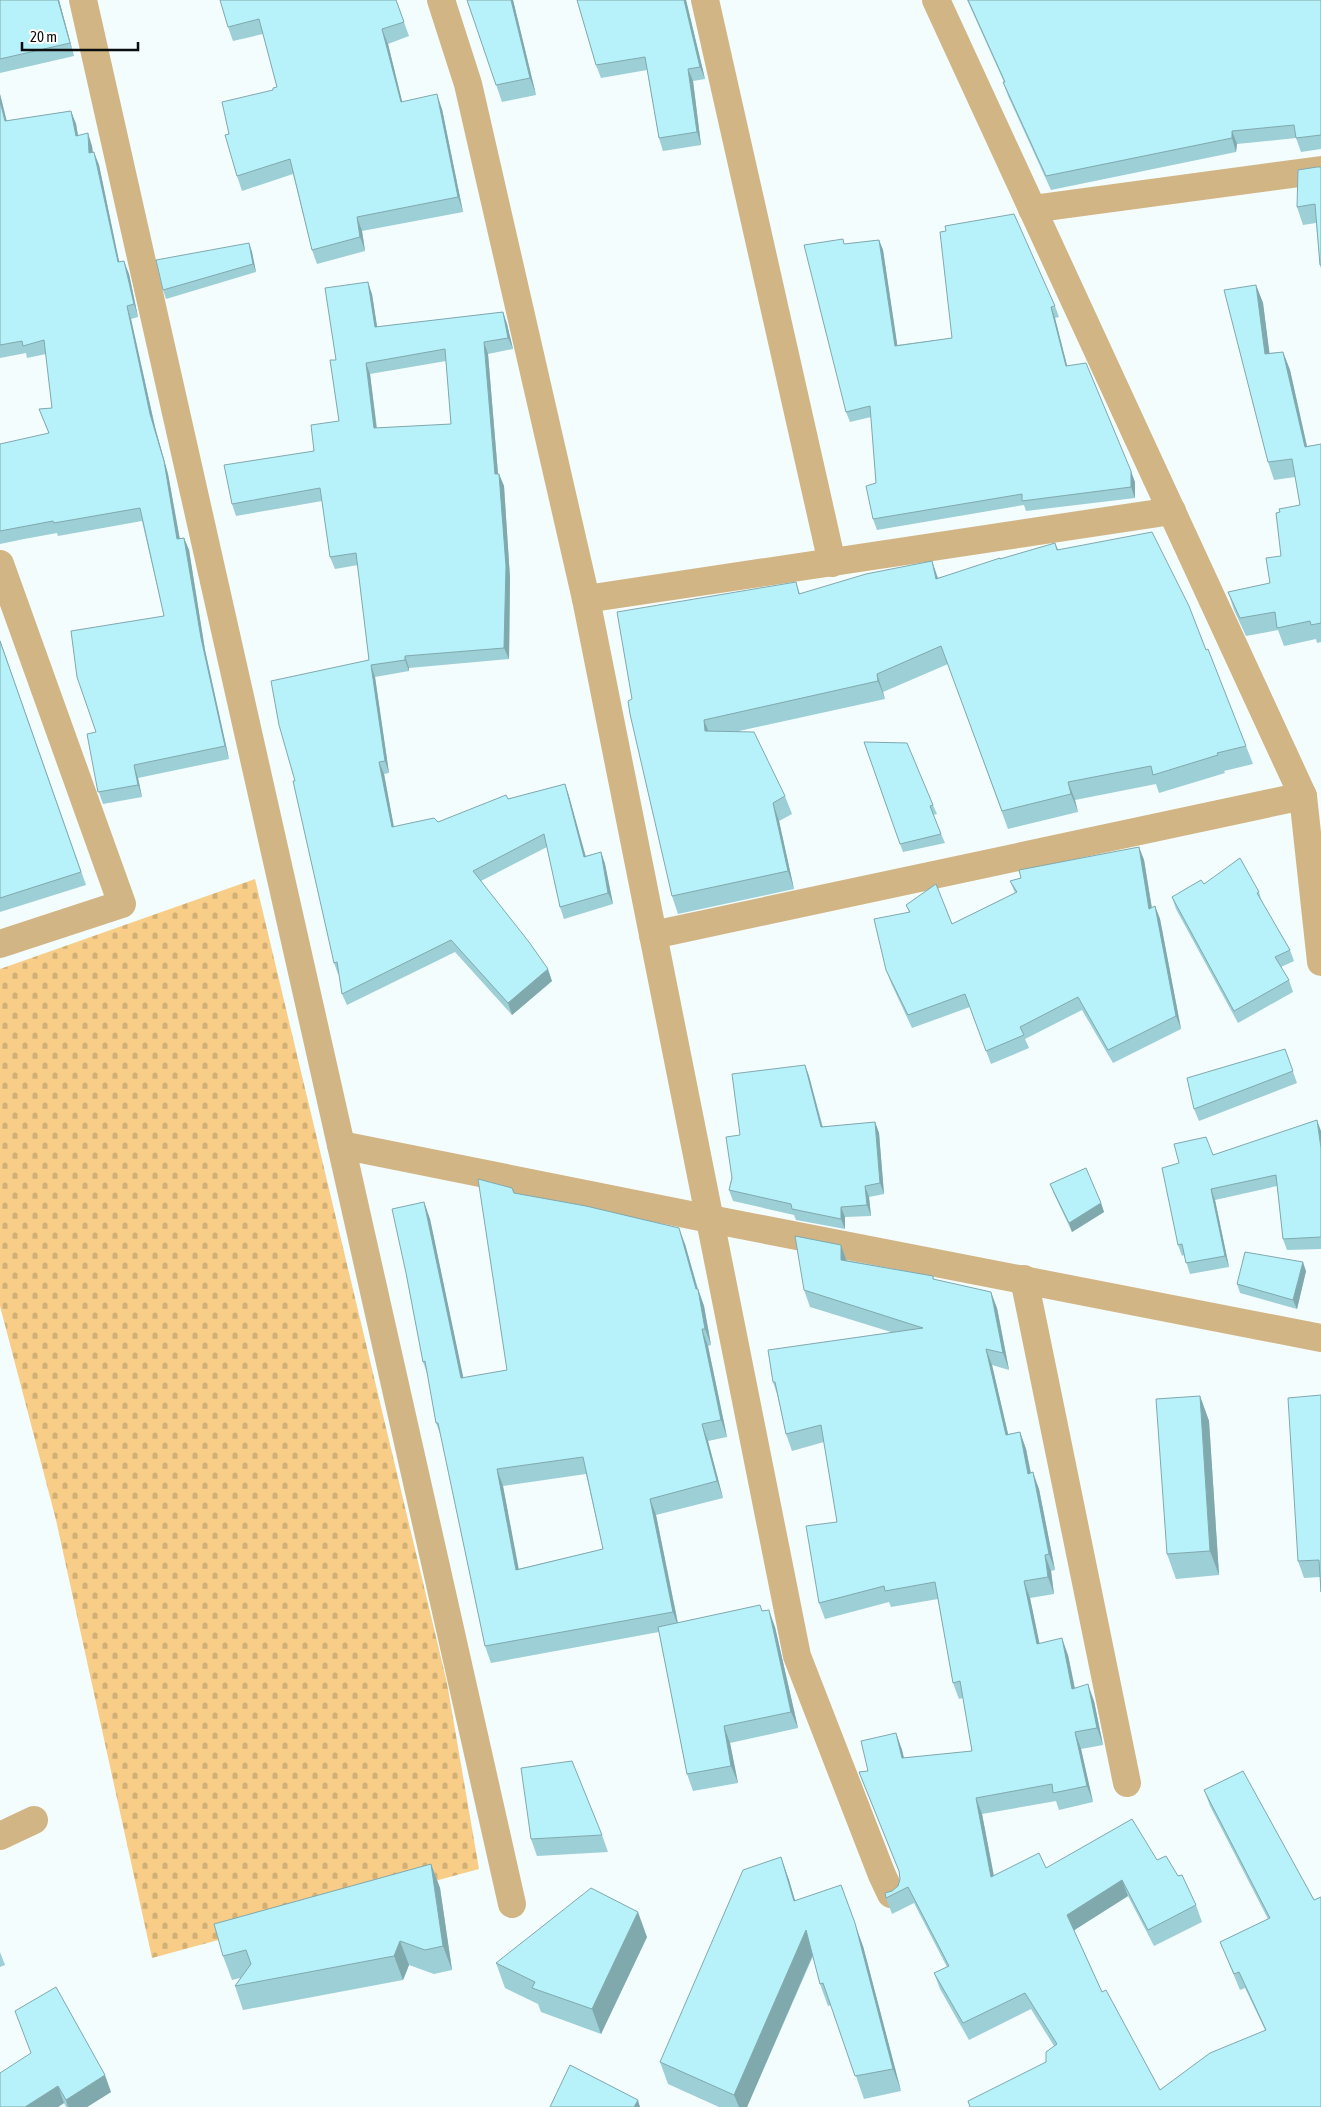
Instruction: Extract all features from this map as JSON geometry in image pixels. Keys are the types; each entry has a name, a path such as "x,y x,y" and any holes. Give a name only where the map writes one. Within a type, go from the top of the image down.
{"street":[{"path":"83,0 512,1904"},
{"path":"441,0 468,84 586,599 797,1656 891,1894"},
{"path":"705,0 832,563"},
{"path":"936,0 1303,796 1321,962"},
{"path":"1032,209 1321,170"},
{"path":"586,599 1172,511"},
{"path":"0,564 122,904 0,944"},
{"path":"653,935 1303,796"},
{"path":"341,1145 1321,1338"},
{"path":"1024,1279 1127,1783"},
{"path":"0,1836 34,1820"}],"green space":[{"path":"255,879 447,1683 479,1869 152,1958 56,1520 0,1306 0,969"}],"building":[{"path":"0,0 58,0 70,43 0,59"},
{"path":"220,0 396,0 404,22 382,29 401,102 437,94 458,197 357,217 360,237 312,250 290,159 237,176 225,135 229,134 222,102 273,90 273,88 277,87 259,19 228,27"},
{"path":"467,0 511,0 530,78 496,85"},
{"path":"577,0 684,0 700,67 688,69 697,132 659,138 645,57 596,65"},
{"path":"968,0 1321,0 1321,135 1296,138 1294,125 1232,131 1232,138 1046,176"},
{"path":"0,101 5,121 71,111 76,136 88,133 89,153 94,152 118,262 124,261 134,304 127,306 150,414 164,461 177,539 184,538 201,638 225,746 134,765 138,785 98,792 87,734 96,732 77,677 71,631 164,616 140,508 0,531 0,444 49,433 39,409 52,408 44,340 23,346 22,341 0,345"},
{"path":"1321,167 1321,265 1315,204 1297,207 1298,170"},
{"path":"1014,214 1055,306 1051,307 1066,366 1086,363 1131,471 1131,487 1022,501 1022,494 873,519 866,486 876,483 870,406 846,412 804,245 843,239 844,244 879,240 895,346 952,338 940,232 946,231 945,226"},
{"path":"249,243 253,264 163,290 156,260"},
{"path":"368,282 375,327 503,312 508,338 484,342 495,474 499,474 506,566 504,648 405,656 405,660 371,665 385,761 379,762 392,827 434,818 438,822 506,795 508,799 565,784 584,857 601,852 608,893 560,907 544,834 473,871 548,969 508,1003 451,940 342,994 337,962 334,963 293,781 295,781 279,725 271,681 369,660 356,553 330,557 320,488 232,504 224,465 314,451 311,425 339,421 330,360 336,360 325,288","holes":["445,349 451,424 374,428 366,363"]},
{"path":"1256,285 1265,354 1283,352 1305,447 1321,444 1321,623 1311,625 1310,621 1277,628 1275,612 1240,618 1228,592 1270,583 1266,558 1281,556 1276,513 1280,512 1279,509 1300,505 1292,459 1268,462 1224,290"},
{"path":"1152,532 1189,606 1206,650 1208,649 1246,746 1217,753 1218,755 1153,775 1151,766 1068,782 1071,794 1002,811 941,646 877,674 878,681 704,720 705,731 754,732 785,796 773,803 788,871 672,896 630,714 628,701 632,699 617,612 796,582 799,594 866,574 932,561 936,579 1000,558 1055,543 1057,550"},
{"path":"0,641 81,872 0,898"},
{"path":"864,742 907,743 933,805 930,806 941,834 900,844"},
{"path":"1139,847 1149,909 1155,906 1176,1016 1108,1050 1078,997 1020,1027 1024,1035 986,1051 965,994 908,1015 886,970 874,919 910,912 906,905 936,884 952,924 1017,892 1010,881 1021,878 1019,870"},
{"path":"1240,858 1259,892 1257,893 1290,950 1275,957 1289,980 1234,1011 1172,897 1201,880 1204,884"},
{"path":"1285,1049 1293,1071 1194,1109 1187,1078"},
{"path":"805,1065 821,1127 875,1122 880,1183 865,1186 867,1205 841,1207 841,1219 792,1209 791,1204 729,1190 732,1178 726,1137 740,1135 732,1074"},
{"path":"1317,1120 1321,1148 1321,1237 1283,1239 1276,1175 1211,1189 1225,1256 1186,1263 1182,1244 1178,1245 1162,1168 1179,1163 1174,1144 1206,1137 1213,1155"},
{"path":"1086,1168 1101,1203 1069,1223 1050,1184"},
{"path":"478,1179 512,1188 514,1193 586,1206 679,1228 696,1289 698,1289 705,1329 702,1329 721,1420 702,1424 717,1481 650,1499 673,1612 485,1646 438,1423 436,1423 425,1361 423,1362 392,1209 424,1202 461,1378 507,1370","holes":["583,1457 603,1549 516,1570 497,1469"]},
{"path":"795,1236 841,1245 841,1260 933,1276 933,1279 991,1292 1003,1353 986,1349 1006,1435 1020,1432 1028,1474 1033,1472 1049,1554 1045,1555 1048,1577 1024,1581 1037,1644 1062,1638 1072,1689 1088,1684 1097,1728 1075,1732 1087,1786 1053,1793 1052,1784 976,1798 991,1877 1039,1853 1046,1868 1132,1819 1157,1860 1166,1856 1178,1876 1182,1875 1196,1905 1148,1930 1122,1880 1067,1915 1102,1992 1106,1990 1160,2090 1210,2053 1266,2030 1239,1972 1234,1974 1220,1942 1270,1918 1204,1790 1243,1771 1314,1900 1321,1897 1321,2107 970,2107 968,2101 1046,2062 1046,2052 1057,2044 1025,1993 963,2023 934,1973 949,1966 908,1887 886,1898 885,1893 892,1891 898,1886 900,1879 899,1871 859,1772 868,1771 861,1741 896,1733 902,1758 972,1751 960,1681 953,1683 935,1582 885,1591 884,1586 819,1603 806,1526 837,1522 821,1425 786,1434 775,1382 773,1382 768,1350 923,1328 804,1290"},
{"path":"1245,1252 1303,1262 1293,1300 1237,1284"},
{"path":"1321,1395 1321,1592 1319,1560 1298,1561 1288,1398"},
{"path":"1200,1396 1210,1551 1167,1554 1156,1399"},
{"path":"760,1605 762,1611 769,1610 791,1712 724,1726 731,1766 687,1774 658,1627"},
{"path":"572,1761 602,1835 531,1839 521,1768"},
{"path":"781,1857 794,1901 841,1885 855,1923 893,2069 855,2076 823,1983 820,1984 806,1930 734,2095 660,2062 743,1870"},
{"path":"431,1864 443,1946 425,1950 400,1941 394,1956 235,1986 251,1964 246,1950 223,1956 214,1924"},
{"path":"591,1888 638,1912 592,2009 532,1988 535,1982 496,1963"},
{"path":"56,1987 105,2075 66,2100 58,2086 25,2107 0,2107 0,2073 31,2053 15,2011"},
{"path":"570,2065 638,2100 634,2107 550,2107"}]}
